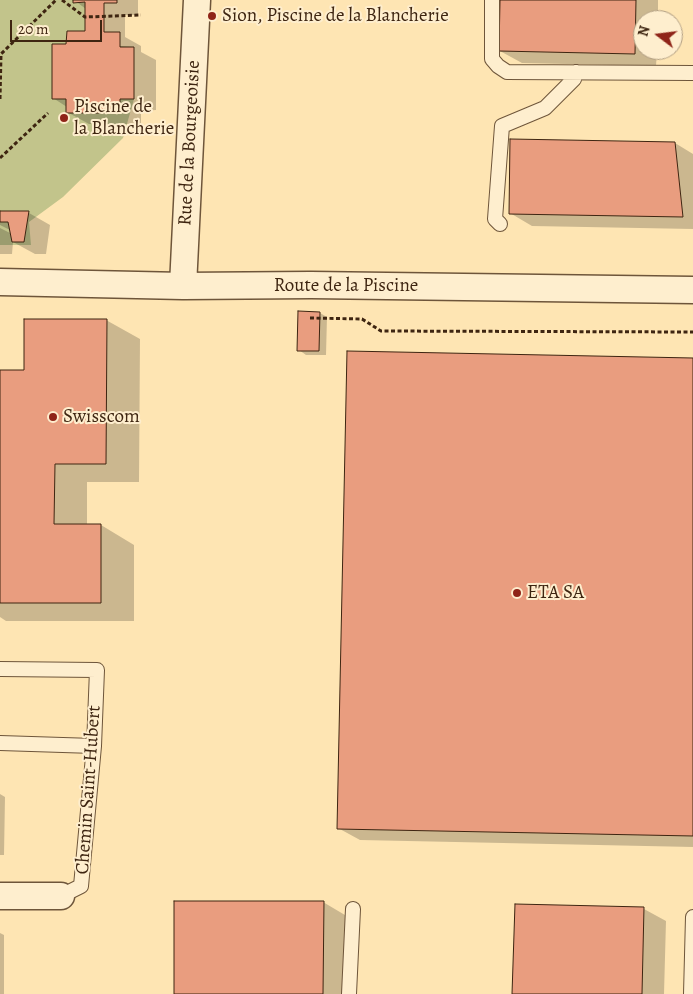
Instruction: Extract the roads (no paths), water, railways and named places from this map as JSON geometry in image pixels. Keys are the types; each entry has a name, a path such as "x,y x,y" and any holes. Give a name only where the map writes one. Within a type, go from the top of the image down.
{"street":[{"name":"Rue de la Bourgeoisie","path":"183,286 196,0"},
{"name":"Route de la Piscine","path":"0,282 183,286 311,285 693,290"},
{"name":"Chemin Saint-Hubert","path":"0,896 61,896"}],"lane":[{"path":"492,0 492,59 507,72 693,73"},
{"path":"500,224 495,219 502,126 545,108 574,78 576,72"},
{"name":"Chemin Saint-Hubert","path":"0,669 97,670 94,746 82,886 61,896"},
{"path":"0,743 94,746"},
{"path":"349,994 353,909"},
{"path":"691,994 693,917"}],"place":[{"name":"Sion, Piscine de la Blancherie","path":"212,16"},
{"name":"Piscine de la Blancherie","path":"64,118"},
{"name":"Swisscom","path":"53,417"},
{"name":"ETA SA","path":"517,593"}]}
